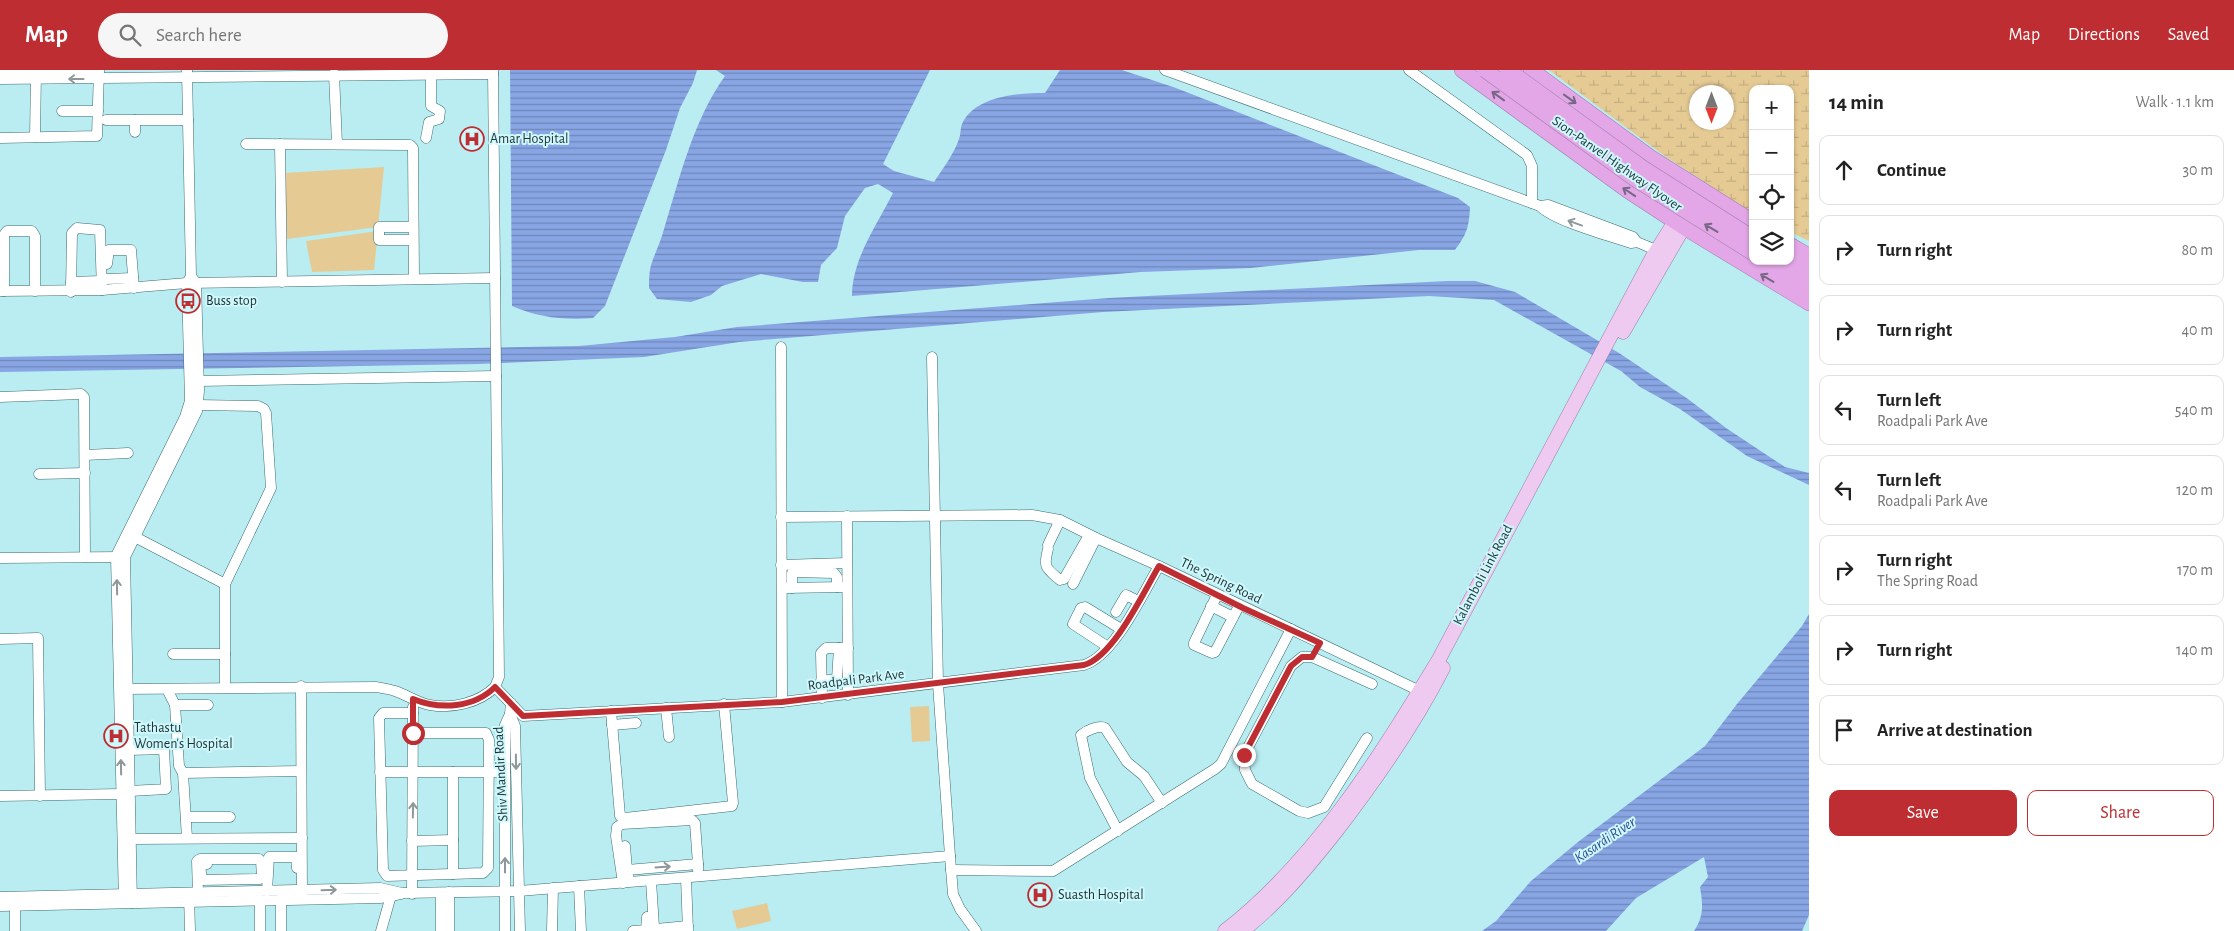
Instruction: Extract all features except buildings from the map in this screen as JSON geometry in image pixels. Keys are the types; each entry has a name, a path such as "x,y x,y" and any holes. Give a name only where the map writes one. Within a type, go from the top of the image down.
{"highway":[{"path":"1462,70 1627,190 1678,224 1809,303"},
{"name":"Sion-Panvel Highway Flyover","path":"1485,70 1635,179 1749,250"},
{"name":"Sion-Panvel Highway Flyover","path":"1508,70 1643,168 1749,235"},
{"path":"1531,70 1650,157 1750,220"},
{"path":"1794,247 1809,256"},
{"path":"1794,263 1809,272"},
{"path":"1773,265 1809,287"}],"main road":[{"name":"Kalamboli Link Road","path":"1242,931 1272,906 1308,866 1379,774 1424,693 1442,652 1643,286 1678,224 1703,191"},
{"name":"Kalamboli Link Road","path":"1225,931 1259,904 1300,859 1380,755 1424,693"}],"street":[{"path":"0,70 36,73 187,74 431,74 493,72 500,676 495,687 484,696 458,705 430,705 394,690 376,687 301,686 166,690 123,689"},
{"path":"1165,70 1536,205 1546,212 1631,243 1638,242 1662,253"},
{"path":"1409,70 1527,155 1532,166 1536,205"},
{"path":"0,79 36,73"},
{"path":"35,137 36,73"},
{"path":"0,138 96,137 98,134 98,73"},
{"path":"120,557 135,537 193,420 196,378 187,74"},
{"path":"334,74 337,144"},
{"path":"426,138 429,122 440,117 440,111 431,106 431,74"},
{"path":"62,112 98,111"},
{"path":"106,120 188,120"},
{"path":"135,120 135,132"},
{"path":"246,144 410,144 413,148 408,240 414,279"},
{"path":"280,144 282,282"},
{"path":"408,227 379,227 379,240 408,240"},
{"path":"72,287 72,233 77,228 100,230 104,285"},
{"path":"35,291 35,236 32,231 7,231 4,235 2,291 35,291 192,280 282,282 495,278"},
{"path":"104,285 107,254 112,249 131,250 134,283"},
{"path":"780,347 781,565 787,588"},
{"path":"932,357 938,684 951,870 953,894 960,909 976,931"},
{"path":"196,378 496,374"},
{"path":"0,397 81,394 84,397 85,557"},
{"path":"128,899 120,557 185,417 196,398"},
{"path":"196,398 258,406 264,409 266,413 271,488 226,584 225,688"},
{"path":"85,455 128,453"},
{"path":"39,474 85,473"},
{"name":"The Spring Road","path":"781,517 1032,515 1060,520 1092,537 1159,566 1238,606 1291,629 1424,693"},
{"path":"847,516 847,563 842,587 843,648 848,695"},
{"path":"1060,520 1048,547 1044,564 1060,580 1064,580 1092,537"},
{"path":"135,537 226,584"},
{"path":"1073,584 1092,537"},
{"path":"0,558 120,557"},
{"path":"781,565 847,563"},
{"name":"Roadpali Park Ave","path":"511,703 523,716 782,702 1084,665 1090,663 1108,647 1121,630 1159,566"},
{"path":"782,702 787,588 792,573 834,572 842,587"},
{"path":"787,588 842,587"},
{"path":"1127,619 1114,611 1126,595 1138,602"},
{"path":"1217,595 1194,645 1212,653 1215,652 1238,606"},
{"path":"1212,606 1233,616"},
{"path":"1108,647 1073,624 1081,608 1121,630"},
{"path":"951,870 1053,871 1221,764 1291,629"},
{"path":"0,639 38,638 40,796"},
{"path":"1312,657 1320,643"},
{"path":"822,698 821,653 826,648 843,648"},
{"path":"821,681 837,679 843,648"},
{"path":"173,654 225,654"},
{"path":"1367,738 1324,808 1308,813 1298,811 1252,784 1248,778 1244,755 1291,666 1302,657 1312,657 1345,670 1372,684"},
{"path":"1345,670 1352,658"},
{"path":"301,686 301,893"},
{"path":"495,687 511,703 510,714"},
{"path":"123,689 129,750 125,793 131,839 128,899"},
{"path":"166,690 175,705 179,766 183,773 187,838"},
{"path":"381,931 399,894 412,875 413,699"},
{"path":"610,711 620,816 625,818 732,806 724,704"},
{"path":"175,705 208,705"},
{"path":"666,708 669,737"},
{"path":"413,713 382,713 379,718 383,870 387,876 483,873 488,868 489,740 486,733 413,733"},
{"name":"Shiv Mandir Road","path":"505,931 505,725 510,714"},
{"name":"Shiv Mandir Road","path":"510,714 515,726 520,931"},
{"path":"612,725 636,723"},
{"path":"1118,831 1090,778 1082,735 1085,732 1102,727 1106,728 1127,762 1144,776 1162,803"},
{"path":"0,796 125,793 166,789 164,750 129,750"},
{"path":"183,773 301,770"},
{"path":"380,772 505,772"},
{"path":"452,772 453,874"},
{"path":"186,817 230,817"},
{"path":"626,882 616,836 618,827 622,824 689,819 694,824 699,877"},
{"path":"131,839 302,838"},
{"path":"412,841 453,840"},
{"path":"624,870 625,846"},
{"path":"0,897 15,901 263,896 380,888 399,894 505,891 950,856"},
{"path":"260,931 268,857 297,858 301,893"},
{"path":"190,931 197,861 200,859 259,859 261,861 262,877 260,879 202,880 200,866 207,864"},
{"path":"624,870 698,864"},
{"path":"648,881 654,927 656,929 688,930 686,878"},
{"path":"633,931 646,930 648,927 648,881"},
{"path":"574,931 577,886"},
{"path":"577,886 581,931"},
{"path":"552,931 553,888"},
{"path":"263,896 280,899 301,893"},
{"path":"441,931 445,893"},
{"path":"445,893 449,931"},
{"path":"280,899 281,931"},
{"path":"0,906 15,901"},
{"path":"15,901 15,931"}],"green space":[{"path":"1549,70 1809,70 1809,241 1794,234 1794,85 1749,85 1749,210 1666,157"},
{"path":"384,167 378,227 287,239 285,173"},
{"path":"378,231 374,270 312,272 306,241"},
{"path":"929,706 930,741 912,742 910,707"},
{"path":"767,903 771,921 737,929 732,911"}],"water":[{"path":"510,70 697,70 693,83 680,108 666,150 605,306 593,318 572,319 552,317 512,306"},
{"path":"716,70 930,70 883,164 894,171 934,182 954,150 960,137 962,124 977,107 1010,95 1045,93 1060,70 1122,70 1176,88 1458,198 1470,207 1468,225 1465,235 1455,250 1419,250 1251,268 1141,272 852,296 856,269 866,243 893,193 878,184 865,188 845,216 837,248 821,265 818,282 803,282 761,274 722,286 711,295 691,302 657,299 649,288 651,265 688,150 704,112 725,76"},
{"path":"1475,281 1515,292 1619,353 1785,467 1809,473 1809,485 1747,456 1680,409 1640,387 1621,371 1494,300 1429,296 1103,312 739,342 644,357 479,364 0,372 0,357 579,346 675,337 737,327 1109,298"},
{"name":"Kasardi River","path":"1809,614 1809,915 1802,931 1694,931 1700,920 1702,910 1700,887 1708,877 1704,857 1636,898 1606,931 1482,931 1496,921 1531,881 1578,842 1705,746 1737,704 1802,626"}],"place":[{"name":"Amar Hospital","path":"472,139"},
{"name":"Buss stop","path":"188,301"},
{"name":"Tathastu Women's Hospital","path":"116,736"},
{"name":"Suasth Hospital","path":"1040,895"}],"route":[{"path":"413,733 413,699 430,705 458,705 484,696 495,687 523,716 782,702 1084,665 1090,663 1108,647 1121,630 1159,566 1243,608 1320,643 1312,657 1302,657 1291,666 1244,755"}]}
